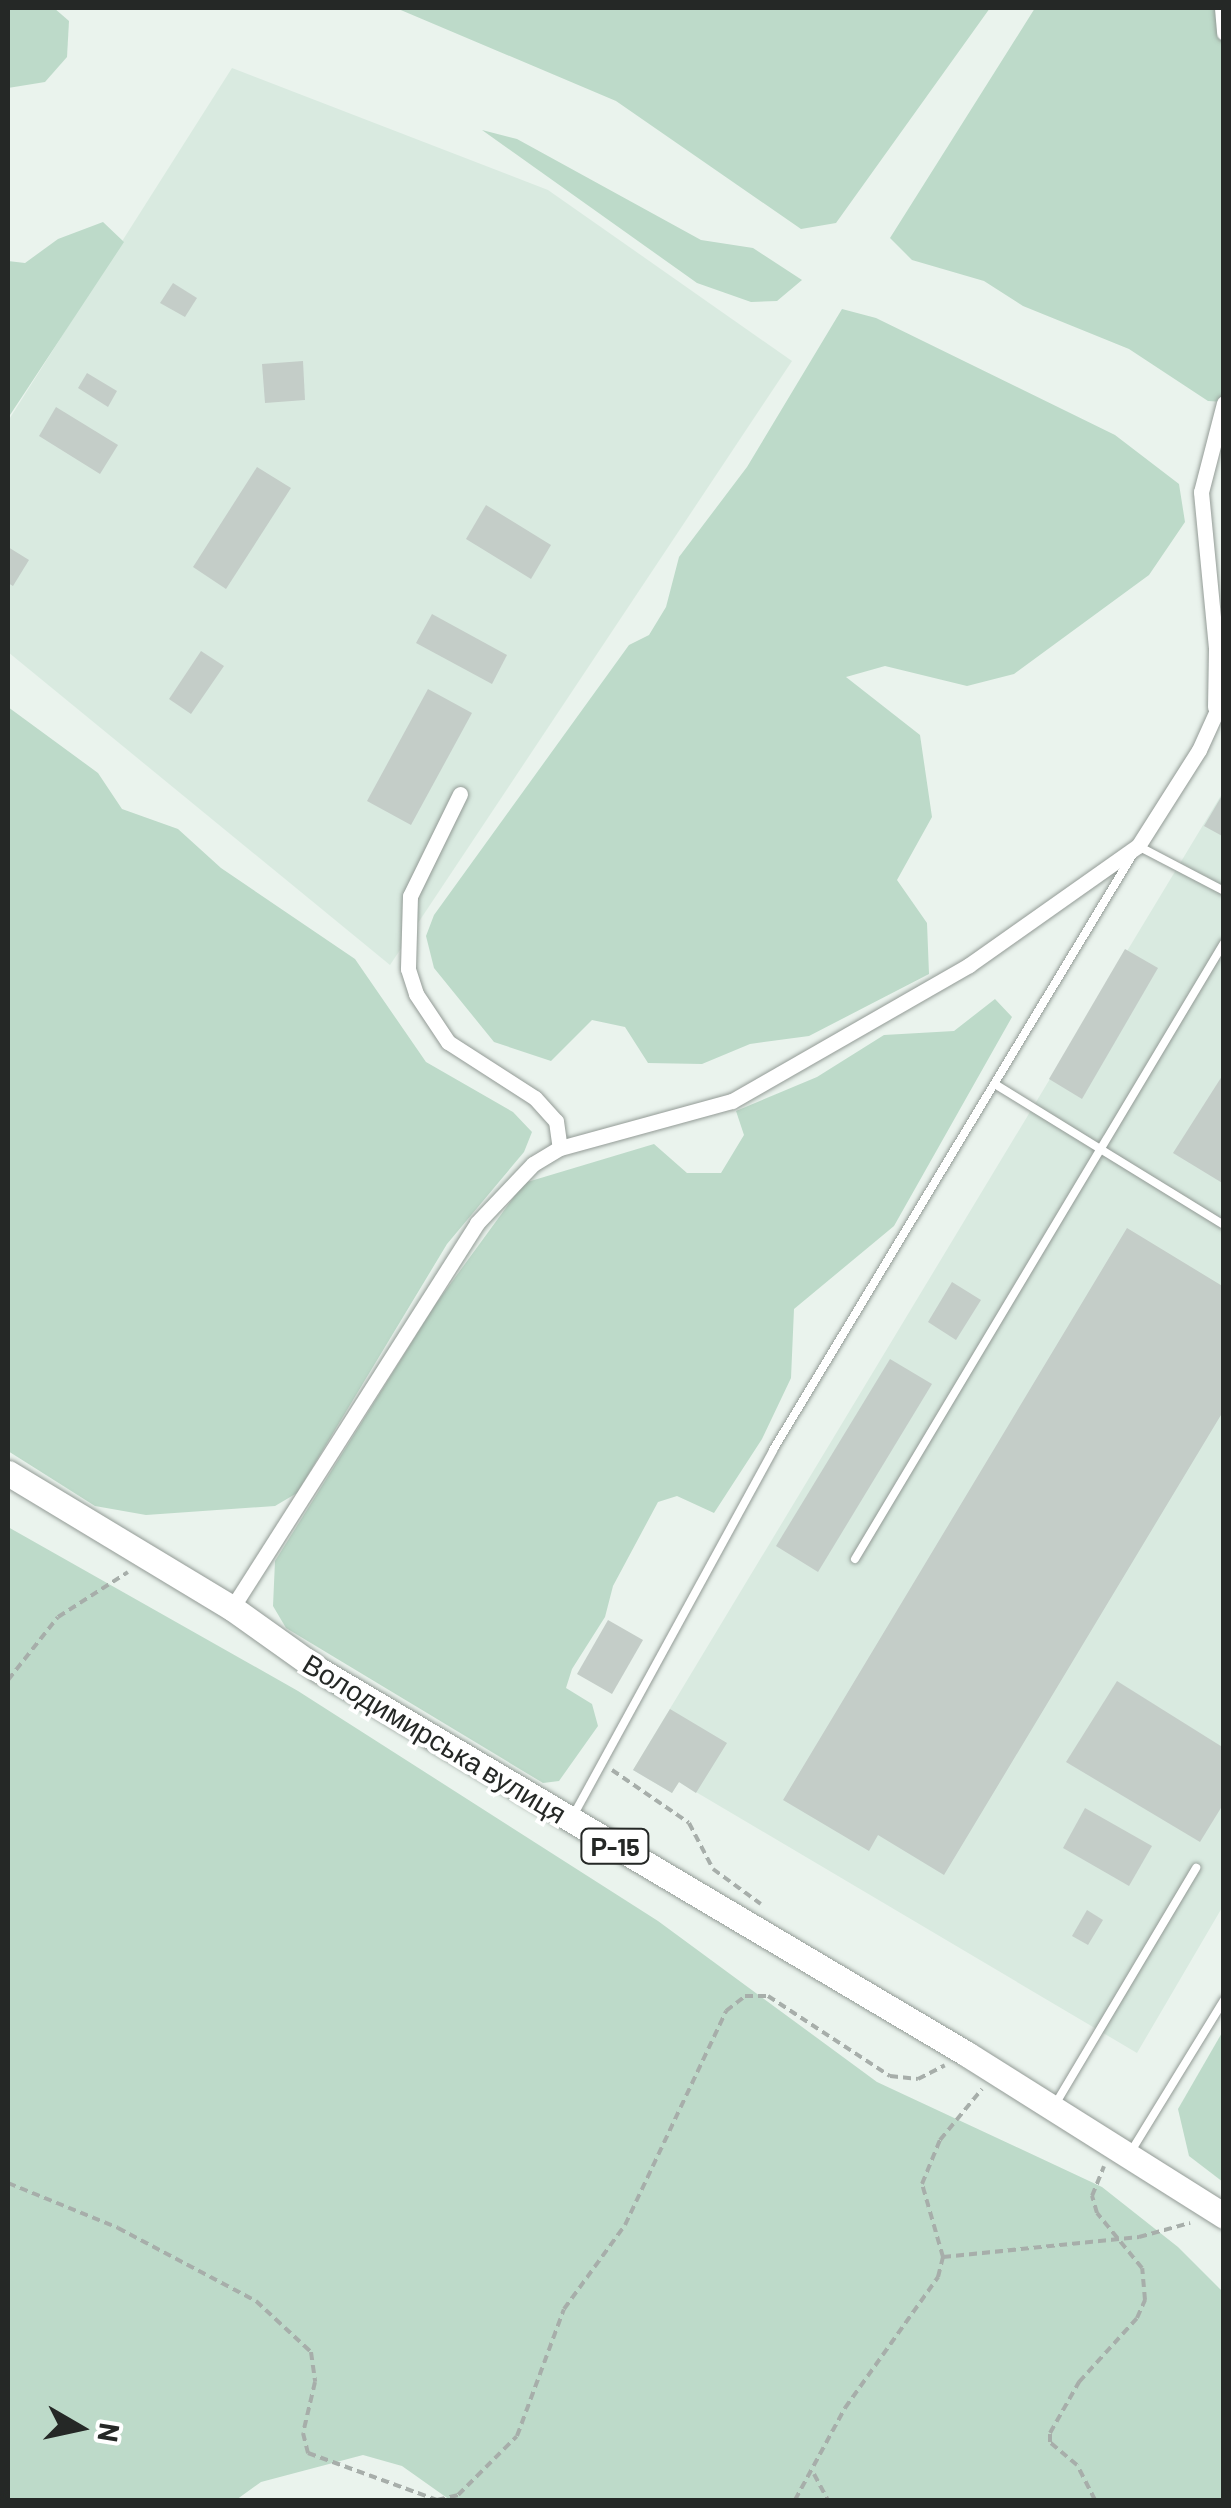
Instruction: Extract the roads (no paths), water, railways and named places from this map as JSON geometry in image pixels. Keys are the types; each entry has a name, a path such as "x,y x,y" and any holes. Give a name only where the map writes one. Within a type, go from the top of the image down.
{"main road":[{"name":"Володимирська вулиця","path":"8,1473 232,1608 319,1670 968,2054 1051,2111 1220,2214"}],"street":[{"path":"1222,8 1224,33"},
{"path":"232,1608 478,1223 533,1164 560,1148 732,1101 970,965 1138,846 1199,750 1219,701 1201,492 1224,403"},
{"path":"460,794 410,896 408,969 416,994 448,1042 535,1098 556,1121 560,1148"}],"lane":[{"path":"571,1820 773,1450 998,1086 1138,846 1224,891"},
{"path":"855,1560 1224,942"},
{"path":"998,1086 1224,1225"},
{"path":"1051,2111 1196,1868"},
{"path":"1123,2154 1224,2000"}]}
